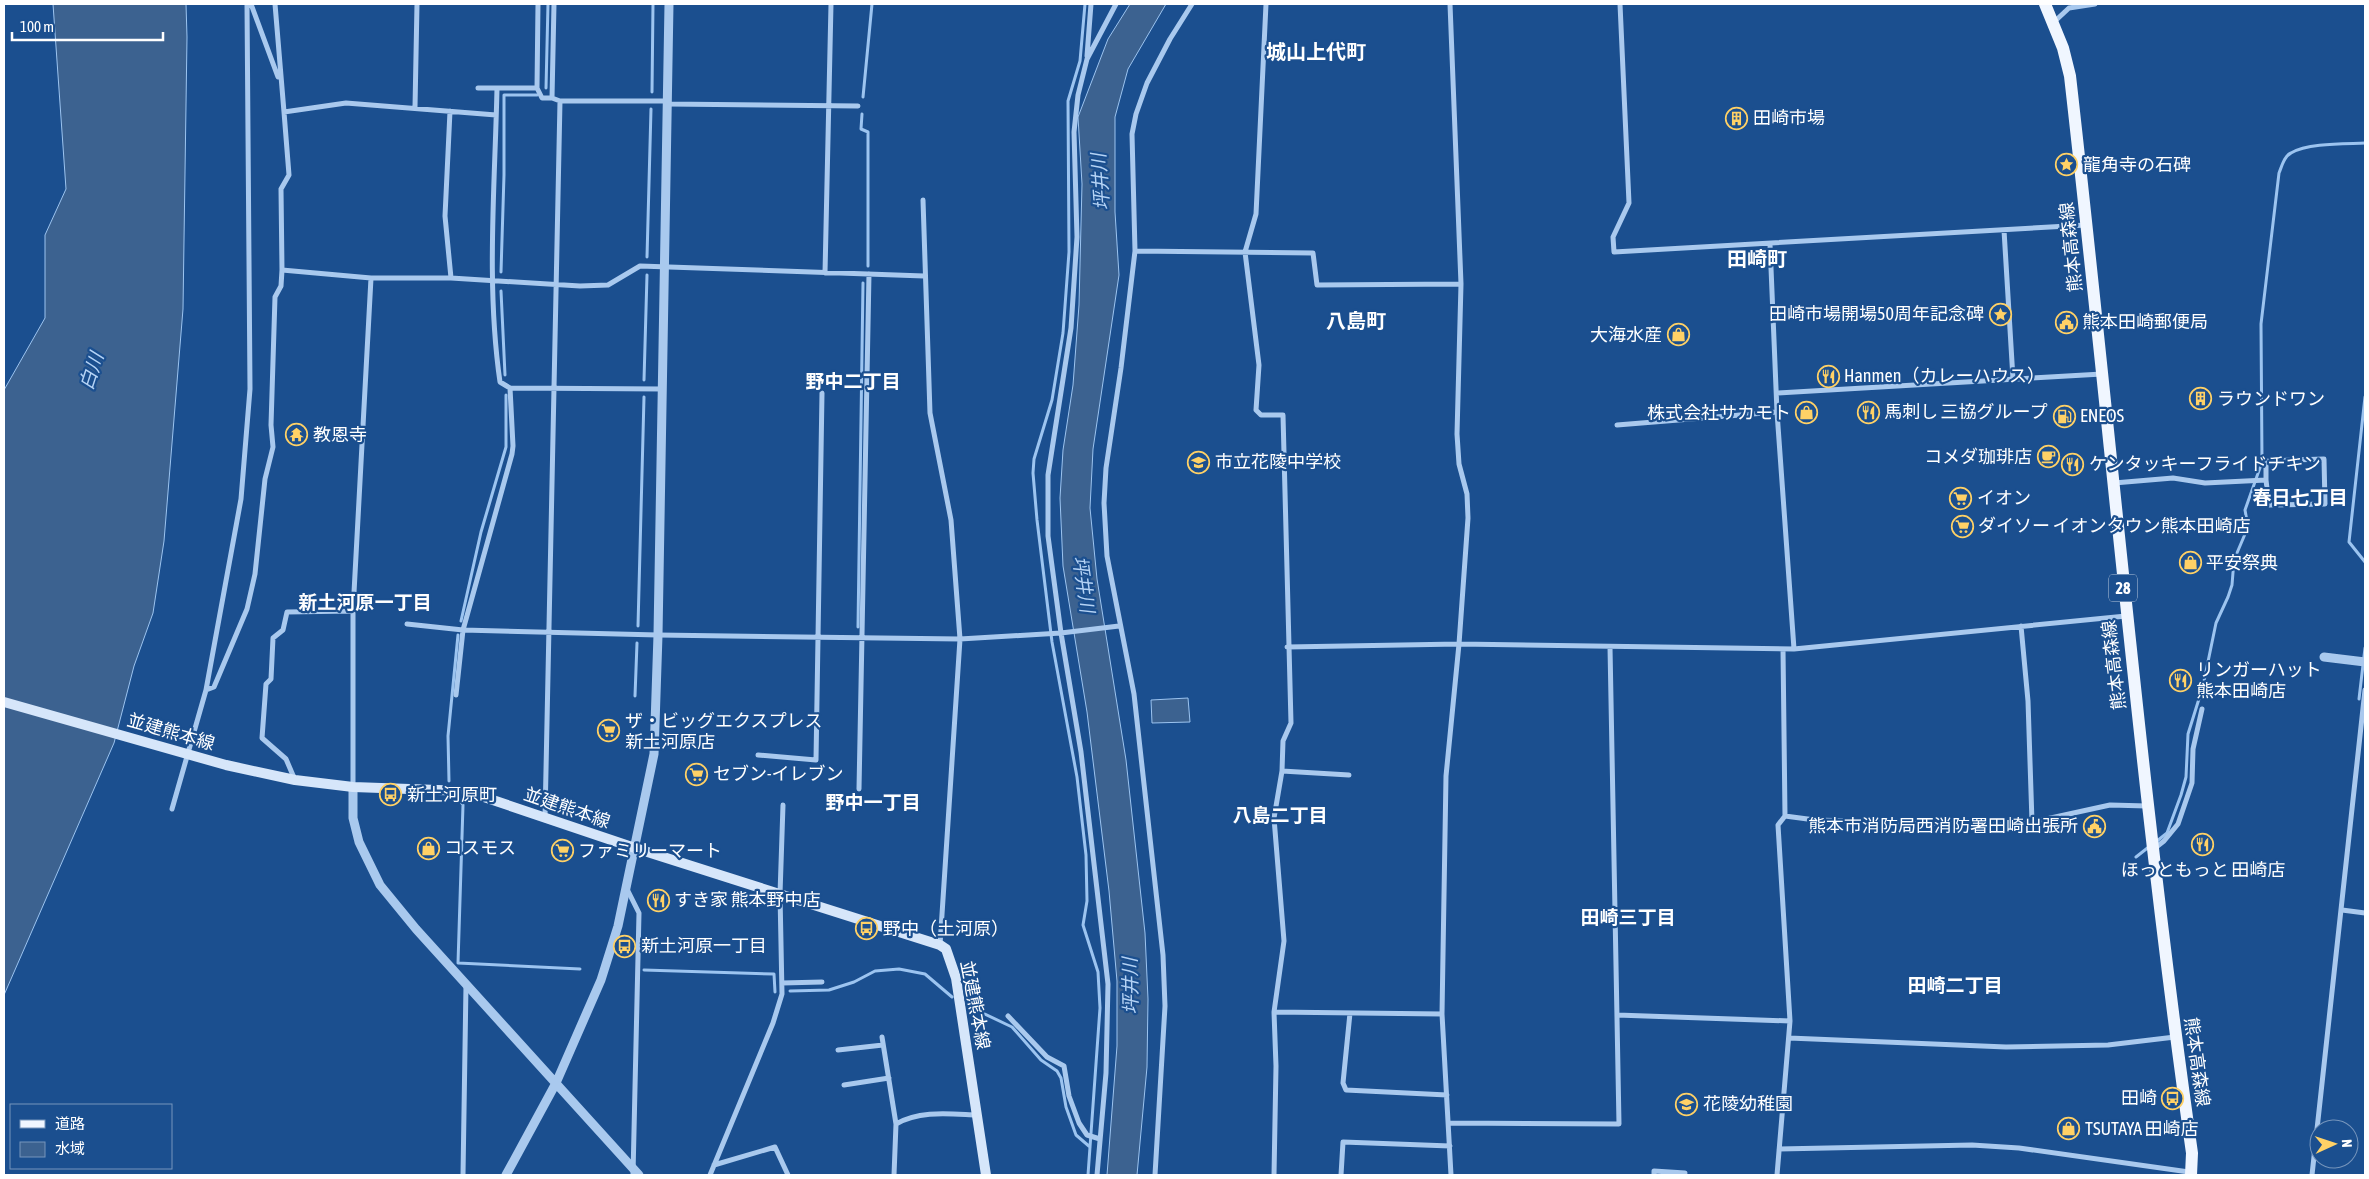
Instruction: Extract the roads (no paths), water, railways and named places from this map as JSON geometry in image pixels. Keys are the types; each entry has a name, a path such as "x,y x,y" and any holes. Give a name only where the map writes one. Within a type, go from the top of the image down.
{"main road":[{"name":"熊本高森線","path":"2045,4 2054,22 2070,76 2103,374 2126,616 2176,1037 2192,1153 2192,1174"},
{"name":"並建熊本線","path":"4,702 188,754 295,780 353,787 392,786 466,791 635,848 940,945 946,949 956,978 986,1175"}],"street":[{"path":"249,4 281,85"},
{"path":"172,809 206,690 241,498 250,389 249,4"},
{"path":"206,690 214,687 247,609 255,574 265,479 273,447 271,425 275,297 281,286 282,270 281,189 288,175 275,4"},
{"path":"415,107 417,4"},
{"path":"538,4 537,88 542,98 552,98 560,101 858,106"},
{"path":"552,98 554,4"},
{"path":"506,1175 556,1083 600,980 618,926 654,754 663,389 669,4"},
{"path":"825,273 831,4"},
{"path":"1091,4 1087,59 1078,95 1074,132 1077,237 1071,328 1048,476 1048,536 1061,633 1081,752 1108,984 1106,1074 1097,1175"},
{"path":"1087,59 1116,4"},
{"path":"1155,1175 1165,1006 1163,955 1134,694 1119,626 1107,556 1104,494 1107,459 1122,368 1130,281 1135,251 1132,134 1136,114 1152,74 1170,39 1192,4"},
{"path":"1266,4 1256,214 1245,252 1259,365 1256,410 1261,415 1283,415 1287,647 1291,723 1283,741 1282,771 1274,818 1284,941 1274,1012 1276,1066 1274,1175"},
{"path":"1450,4 1461,284 1457,434 1459,464 1467,494 1468,518 1459,644 1446,776 1442,1014 1450,1123 1451,1175"},
{"path":"1620,4 1629,203 1613,237 1614,252 2087,225"},
{"path":"2054,22 2069,6 2095,4"},
{"path":"478,88 537,88"},
{"path":"497,88 493,281 494,339 500,382 510,388 663,389"},
{"path":"545,818 551,632 560,101"},
{"path":"284,112 346,103 415,107 496,115"},
{"path":"450,111 445,216 451,278"},
{"path":"923,200 930,413 951,520 960,639 940,945"},
{"path":"2004,230 2013,379"},
{"path":"1770,244 1778,412 1794,649"},
{"path":"1135,251 1313,253 1318,285 1461,284"},
{"path":"282,270 371,278 451,278 556,286 608,285 640,266 924,276"},
{"path":"859,789 869,274"},
{"path":"371,278 353,611 353,818 359,842 369,866 380,884 416,929 635,1173"},
{"path":"1777,393 2103,374"},
{"path":"456,695 463,630 512,454 510,388"},
{"path":"758,755 816,760 822,393"},
{"path":"1617,425 1778,412"},
{"path":"2324,459 2324,504 2269,506 2266,480 2266,464 2268,461 2324,459"},
{"path":"2114,484 2173,478 2204,483 2266,480"},
{"path":"295,780 286,759 262,738 266,684 271,679 273,638 283,630 287,612 353,611"},
{"path":"1287,647 1459,644 1794,649 2126,616"},
{"path":"407,624 463,630 960,639 1061,633 1119,626"},
{"path":"2021,626 2028,701 2032,822"},
{"path":"1450,1123 1619,1124 1610,647"},
{"path":"1777,1175 1790,1021 1778,825 1784,816 1783,649"},
{"path":"2324,657 2365,662"},
{"path":"2312,1175 2342,910 2343,877 2365,692"},
{"path":"2153,849 2164,841 2178,824 2192,783 2193,749 2202,709"},
{"path":"1282,771 1349,775"},
{"path":"710,1175 773,1023 782,994 780,894 783,805"},
{"path":"1784,816 1814,820 1965,824 2032,822 2110,805 2148,806"},
{"path":"625,887 639,913 635,1173"},
{"path":"2342,910 2365,913"},
{"path":"782,983 822,982"},
{"path":"463,1175 466,985"},
{"path":"1274,1012 1442,1014"},
{"path":"1350,1013 1343,1083 1346,1090 1448,1095"},
{"path":"1617,1014 1790,1021"},
{"path":"1008,1016 1047,1057 1064,1066 1069,1096 1079,1123 1087,1135 1100,1139"},
{"path":"882,1037 896,1124 894,1175"},
{"path":"1789,1038 2006,1047 2108,1045 2176,1037"},
{"path":"838,1050 883,1044"},
{"path":"844,1085 889,1078"},
{"path":"896,1124 908,1116 943,1113 977,1115"},
{"path":"1341,1175 1342,1142 1450,1146"},
{"path":"1779,1149 1972,1144 2019,1148 2192,1174"},
{"path":"714,1164 775,1147 788,1175"},
{"path":"1654,1175 1654,1171 1685,1173"}],"water":[{"name":"白川","path":"53,4 186,4 183,309 164,541 153,613 134,666 114,743 4,995 4,390 45,318 45,235 66,189"},
{"name":"坪井川","path":"1130,4 1166,4 1128,69 1115,117 1115,212 1119,275 1093,449 1090,508 1097,579 1126,760 1145,933 1148,999 1147,1067 1137,1175 1107,1175 1117,1046 1117,981 1109,891 1087,712 1063,566 1060,498 1063,450 1073,385 1079,305 1082,184 1078,117 1108,39"},
{"path":"1188,698 1190,722 1152,723 1151,700"}],"waterway":[{"path":"546,88 548,4"},
{"path":"652,92 653,4"},
{"path":"863,97 872,4"},
{"path":"1085,4 1080,61 1068,101 1069,252 1063,333 1052,400 1034,459 1033,473 1052,642 1077,777 1086,855 1087,901 1083,925 1098,972 1100,1008 1088,1175"},
{"path":"501,272 504,95 537,95"},
{"path":"647,257 651,109"},
{"path":"862,114 861,129 868,132 868,266"},
{"path":"2157,841 2167,833 2186,777 2188,734 2203,686 2216,623 2232,585 2234,560 2248,527 2245,510 2262,462 2261,324 2279,173 2287,156 2298,150 2307,147 2365,143"},
{"path":"644,380 647,275"},
{"path":"858,627 863,283"},
{"path":"501,291 505,375"},
{"path":"461,621 481,532 506,447 506,395"},
{"path":"638,626 644,397"},
{"path":"2365,397 2349,542 2365,562"},
{"path":"449,781 448,736 458,635"},
{"path":"635,696 637,643"},
{"path":"2359,699 2365,648"},
{"path":"459,799 463,805 458,963 580,969"},
{"path":"2136,857 2150,846"},
{"path":"790,991 829,990 854,982 875,971 899,969 925,974 952,997"},
{"path":"644,970 774,974 775,992"},
{"path":"970,1007 1012,1027 1041,1060 1057,1071 1061,1078 1066,1107 1076,1135 1090,1147"}],"place":[{"name":"田崎市場","path":"1737,118"},
{"name":"龍角寺の石碑","path":"2067,165"},
{"name":"田崎市場開場50周年記念碑","path":"2000,314"},
{"name":"熊本田崎郵便局","path":"2066,322"},
{"name":"大海水産","path":"1678,335"},
{"name":"Hanmen（カレーハウス）","path":"1828,376"},
{"name":"ラウンドワン","path":"2201,399"},
{"name":"馬刺し 三協グループ","path":"1868,412"},
{"name":"株式会社サカモト","path":"1807,413"},
{"name":"ENEOS","path":"2064,416"},
{"name":"教恩寺","path":"297,435"},
{"name":"コメダ珈琲店","path":"2048,457"},
{"name":"市立花陵中学校","path":"1199,462"},
{"name":"ケンタッキーフライドチキン","path":"2073,464"},
{"name":"イオン","path":"1961,498"},
{"name":"ダイソー イオンタウン熊本田崎店","path":"1962,526"},
{"name":"平安祭典","path":"2190,563"},
{"name":"リンガーハット 熊本田崎店","path":"2180,680"},
{"name":"ザ・ビッグエクスプレス 新土河原店","path":"609,731"},
{"name":"セブン-イレブン","path":"697,774"},
{"name":"新土河原町","path":"391,795"},
{"name":"熊本市消防局西消防署田崎出張所","path":"2094,826"},
{"name":"ほっともっと 田崎店","path":"2203,845"},
{"name":"コスモス","path":"428,848"},
{"name":"ファミリーマート","path":"562,851"},
{"name":"すき家 熊本野中店","path":"658,900"},
{"name":"野中（土河原）","path":"867,929"},
{"name":"新土河原一丁目","path":"625,946"},
{"name":"田崎","path":"2173,1098"},
{"name":"花陵幼稚園","path":"1687,1104"},
{"name":"TSUTAYA 田崎店","path":"2069,1129"}],"district":[{"name":"城山上代町","path":"1316,52"},
{"name":"田崎町","path":"1757,259"},
{"name":"八島町","path":"1356,321"},
{"name":"野中二丁目","path":"853,381"},
{"name":"春日七丁目","path":"2300,497"},
{"name":"新土河原一丁目","path":"365,602"},
{"name":"野中一丁目","path":"873,802"},
{"name":"八島二丁目","path":"1280,815"},
{"name":"田崎三丁目","path":"1628,917"},
{"name":"田崎二丁目","path":"1955,985"}]}
